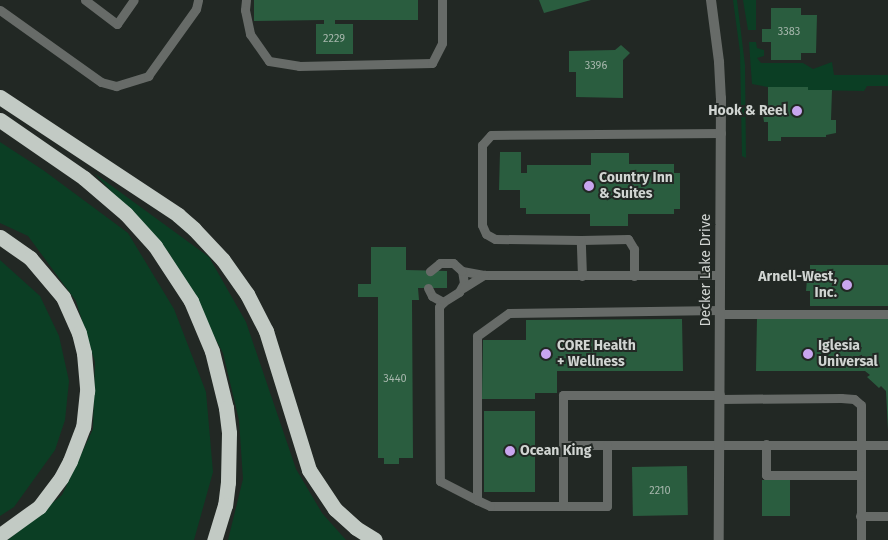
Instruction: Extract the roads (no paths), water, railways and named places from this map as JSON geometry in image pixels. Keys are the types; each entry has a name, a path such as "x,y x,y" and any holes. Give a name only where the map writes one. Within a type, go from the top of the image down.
{"highway":[{"path":"0,97 178,215 194,228 223,260 247,294 266,331 310,470 335,509 356,528 375,540"},
{"path":"0,120 110,199 151,240 181,282 203,326 223,388 229,433 225,505 214,540"},
{"path":"0,238 30,258 63,297 79,333 84,353 87,391 83,427 62,478 38,507 0,535"}],"street":[{"name":"Decker Lake Drive","path":"711,0 719,62 719,540"}],"lane":[{"path":"86,0 117,24 134,0"},
{"path":"0,10 101,82 116,86 148,76 196,10 198,0"},
{"path":"246,0 245,10 250,34 268,61 299,66 432,63 442,43 442,0"},
{"path":"634,276 634,249 628,239 495,239 486,234 482,225 482,145 491,135 720,133"},
{"path":"581,240 582,276"},
{"path":"430,272 440,264 447,262 459,267 464,277 463,288"},
{"path":"462,272 484,275 720,275"},
{"path":"484,275 463,288 455,296 443,302 439,307 440,481 490,506 607,506 607,445"},
{"path":"428,288 432,296 443,302"},
{"path":"477,500 477,336 510,313 720,312 888,314"},
{"path":"563,506 563,395 854,399 861,405 861,540"},
{"path":"766,444 766,475 860,475"},
{"path":"563,445 888,445"},
{"path":"860,516 888,516"}],"place":[{"name":"Hook & Reel","path":"797,111"},
{"name":"Country Inn & Suites","path":"589,186"},
{"name":"Arnell-West, Inc.","path":"847,285"},
{"name":"CORE Health + Wellness","path":"546,354"},
{"name":"Iglesia Universal","path":"808,354"},
{"name":"Ocean King","path":"510,451"}]}
